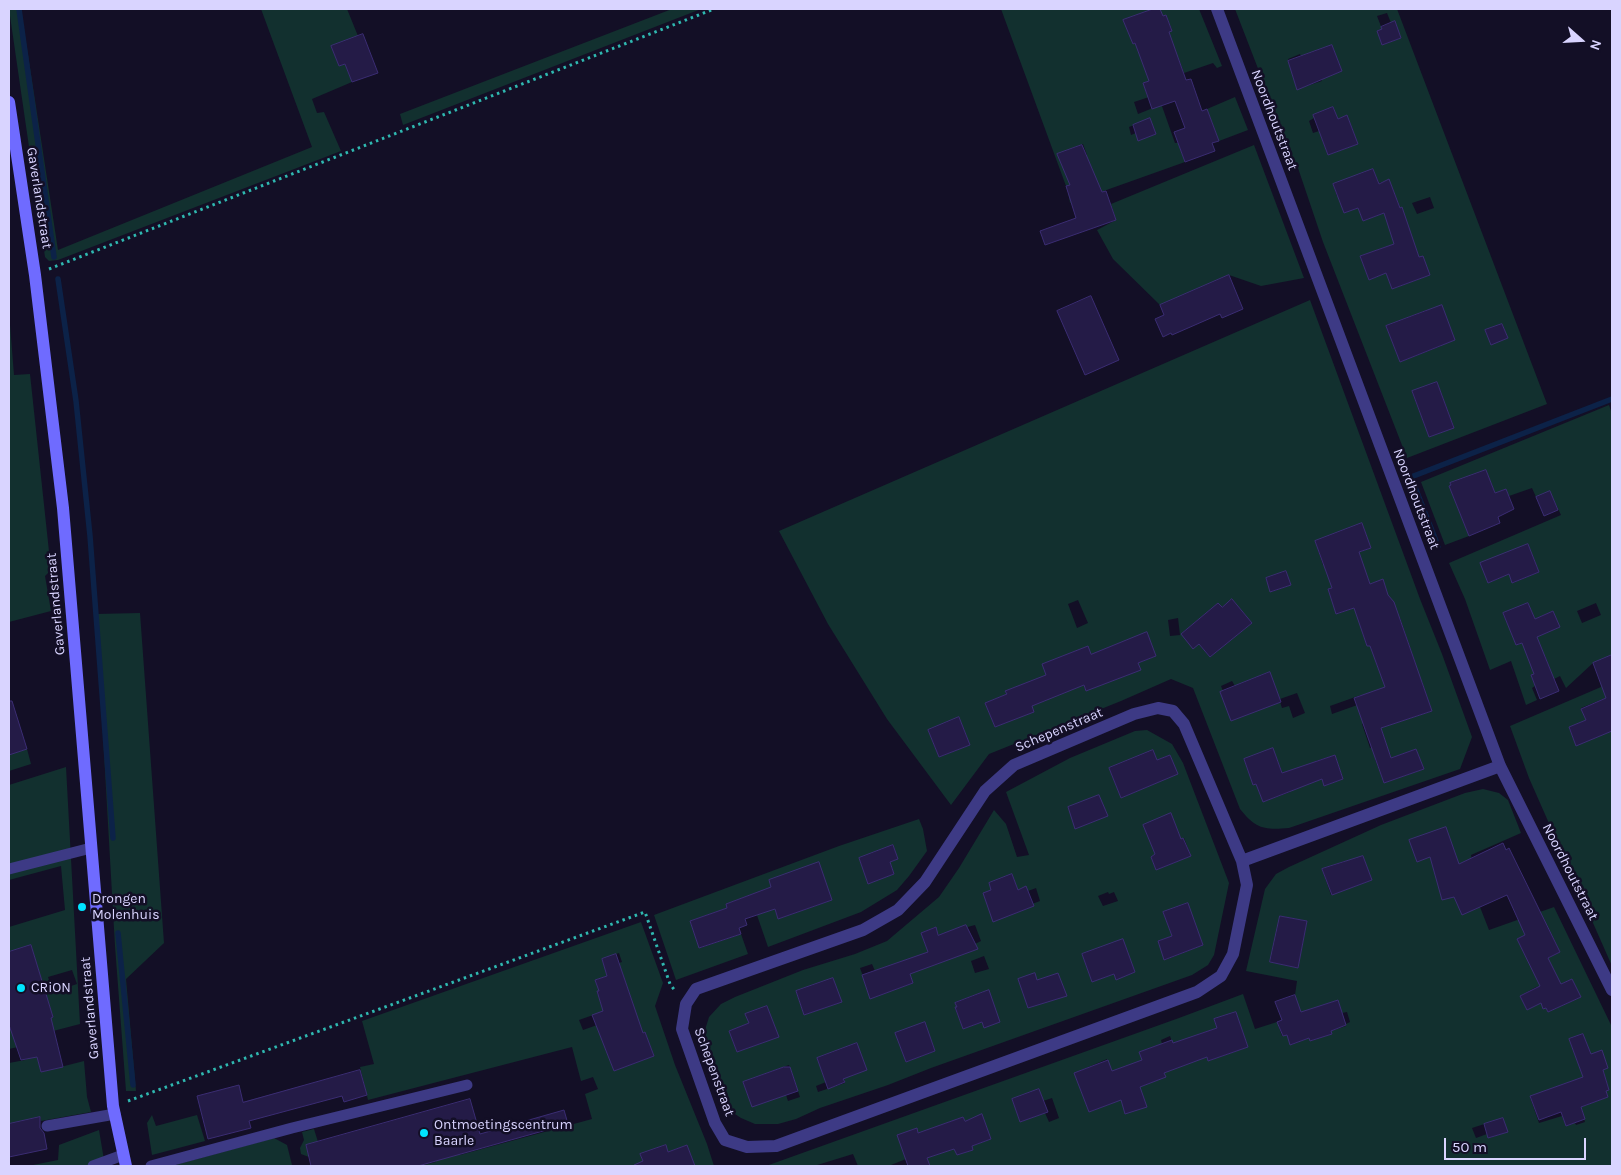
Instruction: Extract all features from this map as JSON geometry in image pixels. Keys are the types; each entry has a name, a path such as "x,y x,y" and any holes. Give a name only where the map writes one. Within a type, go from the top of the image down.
{"main road":[{"name":"Gaverlandstraat","path":"9,102 35,275 63,508 114,1110 124,1161"}],"street":[{"name":"Noordhoutstraat","path":"1216,9 1500,766 1612,990"},
{"name":"Schepenstraat","path":"1158,708 1174,711 1184,724 1242,861 1247,885 1234,954 1221,976 1197,992 776,1146 747,1147 725,1140 715,1122 682,1029 686,1004 696,989 863,930 898,910 925,882 985,791 1014,765 1134,714 1158,708"},
{"path":"1242,861 1500,766"}],"lane":[{"path":"9,869 92,848"},
{"path":"151,1166 292,1128 467,1085"},
{"path":"46,1126 114,1110"},
{"path":"93,1166 124,1161"}],"path":[{"path":"35,275 714,9"},
{"path":"114,1110 645,912 670,984 686,1004"}],"green space":[{"path":"9,9 21,9 58,250 312,147 261,9 347,9 358,36 332,46 339,66 345,64 352,82 312,99 317,113 324,112 341,151 58,260 49,261 45,257"},
{"path":"672,9 701,9 403,125 400,114"},
{"path":"1001,9 1153,9 1124,20 1133,44 1135,43 1139,52 1172,30 1166,15 1163,16 1160,9 1199,9 1222,66 1217,68 1213,63 1184,73 1178,57 1149,81 1143,83 1147,95 1157,92 1175,143 1178,143 1185,162 1070,203 1068,192 1083,186 1066,186","holes":["1149,97 1153,108 1138,114 1134,102","1150,119 1156,134 1139,140 1136,133 1131,135 1129,127","1083,144 1087,155 1079,158 1058,154"]},
{"path":"1235,9 1397,9 1547,404 1407,458 1323,242 1298,168","holes":["1387,13 1391,23 1395,21 1401,38 1382,45 1377,31 1382,29 1377,16","1332,45 1342,71 1321,79 1322,81 1297,89 1288,59 1300,54 1301,56","1333,107 1338,119 1347,115 1358,144 1328,155 1319,131 1313,133 1309,121 1314,118 1313,115","1373,169 1379,183 1389,180 1400,207 1363,221 1358,208 1344,213 1340,201 1344,194 1337,196 1333,184 1348,179 1349,182 1357,175","1430,197 1434,208 1417,214 1412,203","1410,234 1419,257 1430,275 1392,289 1385,270 1381,275 1369,280 1360,256 1394,244","1427,310 1441,346 1400,362 1386,326","1502,324 1508,338 1491,344 1485,330","1437,382 1454,427 1429,437 1412,392"]},
{"path":"1235,97 1248,130 1219,141 1207,109"},
{"path":"1254,145 1304,278 1261,286 1229,275 1160,305 1113,259 1097,230 1116,220 1111,204"},
{"path":"1310,300 1472,737 1460,769 1289,828 1273,829 1261,827 1251,821 1240,809 1193,688 1171,679 989,754 951,805 887,719 828,624 779,531","holes":["1362,523 1371,548 1323,565 1315,541","1286,571 1291,585 1271,592 1266,578","1367,575 1370,584 1383,580 1388,596 1337,614 1328,589 1331,586","1232,599 1252,623 1210,657 1199,644 1181,634 1218,603 1222,607","1078,600 1088,623 1077,628 1068,604","1178,618 1180,635 1170,636 1168,620","1400,618 1416,665 1382,678 1376,663 1375,643 1367,646 1362,632","1115,645 1156,656 1138,663","1087,647 1086,691 1083,684 1056,696","1269,672 1280,699 1297,693 1305,713 1293,718 1289,706 1282,708 1280,702 1223,691 1221,686 1232,681 1235,686","1422,682 1432,711 1408,719 1420,683","1005,691 1033,711 995,727 985,703 1007,694","1361,695 1363,703 1332,714 1330,706","959,717 970,745 939,757 928,730","1378,718 1385,742 1370,748 1362,724","1273,749 1290,792 1263,802 1256,784 1253,785 1244,759","1416,749 1424,769 1384,783 1375,759 1390,753 1391,758","1335,755 1343,779 1324,786 1316,761"]},
{"path":"9,312 14,375 30,374 51,570 45,576 51,611 9,622"},
{"path":"1609,405 1612,414 1612,655 1593,663 1566,688 1560,676 1554,679 1545,656 1530,662 1534,674 1531,675 1535,686 1532,688 1537,700 1526,705 1511,661 1490,670 1465,599 1449,563 1561,515 1550,492 1536,497 1532,488 1509,496 1506,489 1495,493 1486,470 1450,483 1451,485 1449,486 1469,536 1445,545 1421,482","holes":["1528,544 1539,572 1513,583 1509,574 1488,583","1528,603 1535,619 1553,611 1559,627 1517,645 1503,614","1596,603 1601,615 1582,623 1577,611"]},
{"path":"140,613 164,943 126,979 136,1091 126,1091 115,946 96,614"},
{"path":"1612,676 1612,684 1604,687 1608,697 1581,708 1586,720 1569,728 1576,745 1612,731 1612,966 1529,778 1510,726 1601,687 1600,680"},
{"path":"1147,730 1172,744 1183,763 1229,883 1214,955 1208,965 1192,975 820,1108 796,1119 778,1124 755,1124 732,1112 714,1076 707,1053 705,1030 709,1017 721,1004 803,970 855,954 887,941 939,897 994,810 1006,824 1017,857 1029,855 1006,792 1070,758 1135,731","holes":["1153,750 1157,760 1170,755 1177,774 1121,798 1109,768","1171,814 1179,834 1177,835 1179,840 1184,838 1191,856 1156,870 1151,857 1155,854 1144,825","1012,874 1018,890 1026,887 1028,891 1036,888 1040,901 1016,913 1000,913 989,883","1114,892 1118,901 1103,906 1098,896","1187,903 1203,945 1165,960 1158,941 1172,936 1163,912","975,925 981,941 933,965 921,933 935,927 938,935","1123,940 1135,972 1116,979 1114,974 1092,982 1082,954","984,956 989,969 975,973 971,961","905,961 913,983 871,998 860,968 872,964 875,971","833,978 841,1002 804,1015 796,991","983,992 984,1028 982,1022 963,1029 955,1008 957,1007 956,1002","767,1006 778,1037 737,1052 729,1031 749,1023 746,1014","925,1023 935,1051 906,1062 896,1033","857,1043 844,1079 845,1083 818,1092 816,1086 826,1082 817,1058","789,1065 800,1097 788,1101 786,1095 752,1106 743,1082"]},
{"path":"27,749 31,764 9,771 10,754"},
{"path":"66,767 80,1024 30,1037 31,1044 9,1049 9,1025 11,1030 53,1017 31,945 9,952 9,927 65,910 61,866 9,880 9,785","holes":["72,970 77,984 53,992 48,977"]},
{"path":"1483,789 1499,793 1508,800 1521,833 1471,855 1480,907 1489,930 1554,907 1612,1027 1612,1166 930,1166 917,1129 906,1159 891,1166 858,1166 853,1154 814,1166 766,1166 1243,994 1255,1029 1277,1022 1282,1036 1287,1035 1291,1045 1309,1038 1311,1041 1332,1034 1331,1031 1346,1026 1350,1022 1347,1012 1342,1013 1338,1000 1323,1005 1325,1012 1301,1014 1295,995 1297,981 1246,971 1265,889 1276,874 1289,867 1381,825 1465,793","holes":["1363,856 1372,880 1331,895 1322,869 1345,861 1347,866 1350,861","1280,916 1307,921 1298,968 1270,962","1547,925 1560,952 1531,967 1517,939","1572,979 1581,997 1548,1012 1546,1008 1543,1009 1543,1002 1527,1010 1520,996 1536,987 1561,984","1236,1012 1248,1047 1208,1061 1199,1034 1217,1028 1214,1019","1583,1034 1591,1054 1603,1069 1609,1090 1606,1091 1608,1097 1581,1107 1585,1122 1566,1126 1562,1116 1539,1123 1530,1097 1584,1079 1569,1039","1170,1036 1181,1066 1164,1073 1165,1077 1142,1086 1142,1060 1139,1052 1162,1044 1161,1040","1107,1059 1114,1077 1105,1081 1113,1103 1089,1112 1075,1073","1039,1089 1043,1101 1052,1098 1059,1118 1049,1122 1045,1113 1020,1122 1012,1099","982,1115 991,1139 972,1146 973,1150 957,1155 944,1124 963,1117 965,1121","1503,1118 1507,1132 1489,1138 1487,1134 1476,1138 1472,1128"]},
{"path":"919,819 927,851 897,890 861,912 768,947 750,895 726,904 727,908 690,921 700,948 741,934 748,954 676,980 654,915 839,846","holes":["893,845 898,859 890,862 894,874 868,883 859,858","769,891 832,900 778,919"]},
{"path":"641,922 663,983 655,1006 675,1065 714,1166 695,1166 687,1145 668,1152 665,1145 640,1154 645,1166 420,1166 436,1162 430,1137 453,1130 460,1155 592,1119 585,1094 598,1089 593,1077 581,1081 572,1047 368,1100 360,1067 374,1064 362,1021","holes":["619,953 622,962 619,963 635,1010 609,1019 601,1004 595,980 607,976 602,959","596,1014 600,1024 583,1030 579,1020","645,1032 654,1056 614,1071 604,1044"]},
{"path":"36,1053 41,1072 84,1061 87,1097 91,1112 41,1121 40,1117 9,1124 9,1063 25,1060"},
{"path":"152,1115 156,1126 197,1115 205,1141 152,1155 147,1123"},
{"path":"314,1129 318,1142 306,1145 309,1157 301,1154 300,1148 304,1140 302,1132"},
{"path":"99,1130 105,1166 28,1166 58,1160 59,1145"},
{"path":"274,1138 287,1145 291,1166 171,1166"}],"building":[{"path":"1153,9 1160,9 1163,16 1166,15 1172,31 1169,32 1186,80 1191,79 1202,111 1207,109 1219,141 1212,143 1215,151 1185,162 1174,132 1185,128 1175,101 1152,109 1143,83 1149,81 1135,43 1133,44 1123,20"},
{"path":"1395,21 1401,38 1382,45 1377,31 1382,29 1381,27"},
{"path":"363,34 378,73 352,82 345,64 339,66 331,46"},
{"path":"1332,45 1342,71 1297,90 1288,61"},
{"path":"1333,107 1338,119 1347,115 1358,144 1328,155 1313,115"},
{"path":"1150,118 1156,134 1138,141 1133,125"},
{"path":"1082,145 1102,192 1106,191 1116,220 1045,245 1040,231 1076,218 1066,186 1070,185 1057,154"},
{"path":"1373,169 1379,184 1389,179 1400,208 1402,207 1419,257 1423,256 1430,275 1392,289 1386,273 1369,280 1360,256 1394,244 1384,213 1363,221 1358,208 1344,213 1333,184"},
{"path":"1229,275 1243,309 1222,318 1220,314 1172,335 1171,333 1163,337 1155,319 1164,315 1160,305"},
{"path":"1091,296 1119,360 1085,375 1057,311"},
{"path":"1442,305 1455,340 1400,362 1386,326"},
{"path":"1502,324 1508,338 1491,345 1485,330"},
{"path":"1437,382 1454,428 1429,437 1412,391"},
{"path":"1486,470 1495,493 1506,489 1514,509 1498,517 1500,523 1469,536 1449,486 1451,485 1450,483"},
{"path":"1550,491 1558,510 1544,516 1536,497"},
{"path":"1362,523 1371,548 1359,552 1370,584 1383,579 1388,595 1394,602 1432,711 1381,728 1391,758 1416,749 1424,769 1384,783 1354,698 1385,687 1370,646 1367,646 1354,608 1336,614 1328,589 1332,588 1315,541"},
{"path":"1528,544 1539,572 1512,583 1509,574 1488,583 1480,563"},
{"path":"1286,571 1291,585 1270,592 1266,578"},
{"path":"1232,599 1252,623 1210,657 1199,644 1193,649 1181,634 1218,603 1222,607"},
{"path":"1528,603 1535,619 1553,611 1560,627 1537,637 1559,691 1540,699 1531,675 1534,674 1522,643 1516,645 1503,613"},
{"path":"1147,632 1156,656 1138,663 1141,670 1086,691 1084,685 1032,706 1034,712 995,727 985,703 1007,694 1005,691 1046,675 1042,664 1088,646 1091,654"},
{"path":"1612,655 1612,731 1576,746 1569,727 1586,720 1581,709 1606,698 1593,663"},
{"path":"1270,672 1281,702 1231,721 1220,692"},
{"path":"9,701 12,701 27,749 9,755"},
{"path":"959,717 970,745 939,757 928,730"},
{"path":"1273,748 1282,773 1335,755 1343,779 1324,786 1322,779 1263,802 1256,784 1253,785 1244,759"},
{"path":"1153,750 1157,760 1170,755 1178,774 1121,798 1109,768"},
{"path":"1099,795 1108,816 1075,829 1068,807"},
{"path":"1171,813 1181,839 1183,838 1191,856 1156,870 1151,857 1155,854 1143,825"},
{"path":"1446,827 1459,864 1503,843 1506,850 1509,848 1560,952 1548,958 1561,984 1572,979 1581,997 1548,1012 1546,1008 1543,1009 1541,1003 1527,1010 1520,996 1540,986 1517,939 1525,935 1507,895 1462,915 1454,897 1442,900 1430,857 1417,862 1409,840"},
{"path":"893,845 898,859 890,862 894,874 868,884 859,858"},
{"path":"1363,856 1372,880 1332,895 1322,869"},
{"path":"819,862 832,900 778,919 775,909 745,919 747,925 739,928 741,934 699,948 690,921 727,908 726,904 771,887 769,880"},
{"path":"1012,874 1018,890 1026,886 1034,906 993,922 983,893 991,890 989,883"},
{"path":"1188,903 1203,945 1164,960 1158,941 1172,936 1163,912"},
{"path":"1280,916 1307,921 1298,968 1270,962"},
{"path":"966,925 978,949 910,974 913,983 870,999 862,975 928,952 921,933 936,927 938,935"},
{"path":"1123,939 1135,972 1116,980 1114,974 1092,982 1082,954"},
{"path":"31,945 53,1017 51,1018 63,1067 41,1072 37,1057 21,1060 9,1025 9,952"},
{"path":"616,954 643,1033 645,1032 654,1056 614,1071 592,1015 603,1011 595,980 607,976 602,959"},
{"path":"1035,973 1037,980 1058,973 1067,996 1028,1008 1018,979"},
{"path":"833,978 842,1002 804,1015 796,991"},
{"path":"989,990 1000,1022 984,1028 982,1022 963,1029 955,1003"},
{"path":"1295,995 1301,1012 1338,1000 1346,1025 1331,1031 1332,1034 1310,1041 1309,1038 1290,1045 1287,1035 1283,1036 1277,1022 1282,1020 1275,1002"},
{"path":"767,1006 779,1037 737,1052 729,1031 749,1023 745,1014"},
{"path":"1236,1012 1248,1047 1208,1061 1207,1057 1164,1073 1166,1077 1140,1087 1147,1107 1125,1114 1121,1100 1089,1112 1074,1073 1108,1060 1112,1071 1142,1060 1139,1052 1172,1040 1173,1043 1217,1028 1214,1019"},
{"path":"925,1022 935,1051 906,1062 895,1033"},
{"path":"1583,1034 1591,1054 1602,1050 1608,1068 1603,1070 1609,1090 1606,1091 1608,1097 1581,1107 1585,1119 1566,1126 1561,1112 1539,1120 1530,1096 1583,1077 1569,1039"},
{"path":"857,1043 867,1070 843,1079 845,1082 828,1089 817,1058"},
{"path":"784,1067 790,1067 798,1091 752,1107 743,1082"},
{"path":"360,1070 367,1095 344,1102 342,1096 249,1121 251,1128 208,1139 197,1096 239,1085 243,1102"},
{"path":"1039,1089 1048,1112 1020,1122 1012,1099"},
{"name":"Ontmoetingscentrum Baarle","path":"470,1099 480,1134 564,1110 568,1124 418,1166 311,1166 306,1145"},
{"path":"982,1114 991,1139 972,1146 973,1150 957,1155 954,1149 927,1158 930,1166 908,1166 897,1135 917,1128 918,1133 963,1117 965,1121"},
{"path":"40,1117 40,1128 44,1133 47,1149 9,1157 9,1124"},
{"path":"1503,1118 1508,1132 1488,1138 1484,1124"},
{"path":"666,1145 668,1152 687,1145 695,1166 634,1166 643,1161 640,1154"}],"waterway":[{"path":"19,9 54,257"},
{"path":"58,279 76,401 90,536 113,838"},
{"path":"1438,546 1411,477 1612,399"},
{"path":"118,933 133,1085"}],"place":[{"name":"Drongen Molenhuis","path":"82,907"},
{"name":"CRiON","path":"21,988"},
{"name":"Ontmoetingscentrum Baarle","path":"424,1133"}]}
